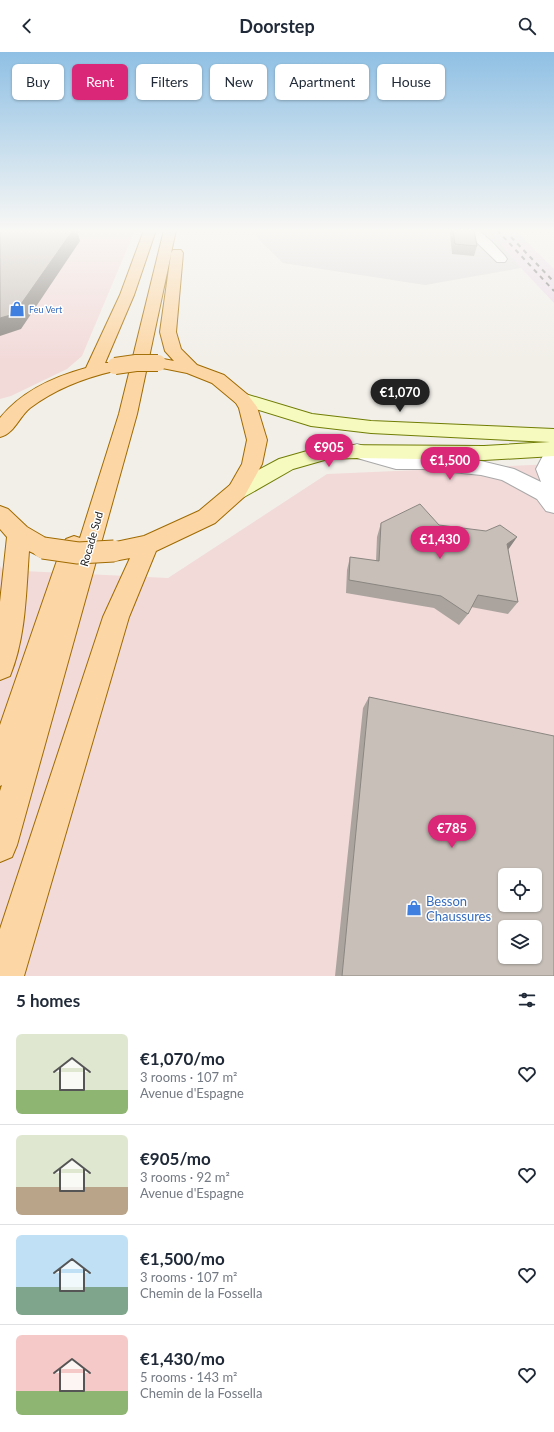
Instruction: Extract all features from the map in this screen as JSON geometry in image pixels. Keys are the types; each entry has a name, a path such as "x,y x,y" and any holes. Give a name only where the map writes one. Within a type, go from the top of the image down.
{"main road":[{"path":"93,371 127,295 135,273"},
{"name":"Rocade Sud","path":"0,770 54,609 114,415 150,273"},
{"name":"Rocade Sud","path":"0,845 128,414 160,273"},
{"path":"175,273 168,332 173,351 191,369"},
{"path":"0,431 24,404 43,391 68,379 93,371 136,363 158,363 191,369 218,379 242,399 248,407 257,440 252,464 237,491"},
{"path":"242,399 311,420 364,426 554,436"},
{"path":"0,410 24,404"},
{"path":"0,515 19,534 43,548 78,553 114,551 147,546 207,517 237,491 286,464 328,452 484,453 554,449"},
{"path":"0,666 6,648 5,629 19,534"},
{"path":"4,976 116,617 147,546"}],"street":[{"path":"357,451 396,462 430,463 481,468 507,474 545,493 554,505"},
{"path":"554,452 546,469 554,487"}],"shaded area":[{"path":"0,273 117,273 82,356 67,369 11,396 0,399"},
{"path":"348,273 492,273 425,285"},
{"path":"526,273 554,273 554,303"},
{"path":"554,464 554,976 0,976 0,566 3,570 168,578 327,474"}],"building":[{"path":"0,273 43,273 14,314 0,318"},
{"path":"420,504 439,525 486,531 500,525 517,537 507,544 518,602 478,595 468,614 441,596 349,580 350,557 379,561 381,523"},
{"path":"369,697 554,736 554,976 342,976"}],"railway":[{"path":"537,273 554,291"},
{"path":"546,273 554,282"}],"place":[{"name":"Feu Vert","path":"17,309"},
{"name":"Besson Chaussures","path":"414,908"}]}
